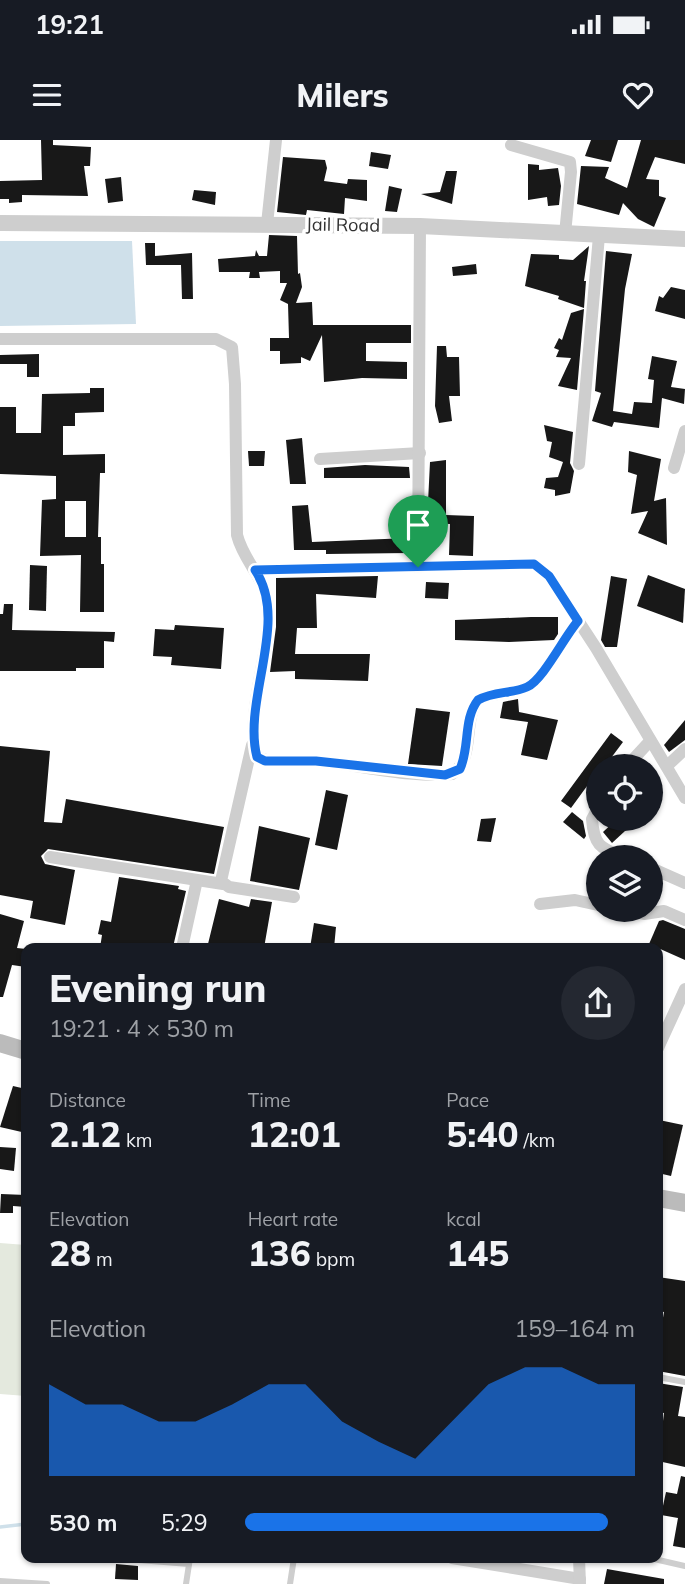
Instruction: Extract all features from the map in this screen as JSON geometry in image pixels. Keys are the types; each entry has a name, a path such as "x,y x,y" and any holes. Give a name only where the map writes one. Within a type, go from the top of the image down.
{"main road":[{"path":"0,1043 21,1049"},
{"path":"663,1199 685,1203"}],"street":[{"path":"267,224 276,140"},
{"path":"512,145 570,162 565,234"},
{"name":"Jail Road","path":"0,223 420,226 677,239"},
{"path":"418,567 420,226"},
{"path":"579,464 599,236"},
{"path":"0,339 216,340 232,347 237,535 245,558 255,570 265,590 268,611 253,741 222,877 223,884"},
{"path":"674,468 685,431"},
{"path":"320,459 420,453"},
{"path":"255,570 534,564 549,576 582,626 685,798"},
{"path":"253,741 257,757 265,761 316,761 452,774 460,769 464,760 471,712 478,700 527,687 536,682 565,635 582,626"},
{"path":"638,754 650,741"},
{"path":"667,766 685,749"},
{"path":"50,856 294,897"},
{"path":"663,873 685,883"},
{"path":"183,943 197,880"},
{"path":"540,904 575,900 586,902"},
{"path":"663,911 685,920"},
{"path":"663,1037 685,989"},
{"path":"480,1563 580,1581 579,1563"}],"lane":[{"path":"663,1378 685,1382"},
{"path":"663,1561 685,1566"},
{"path":"190,1563 186,1583 195,1584"},
{"path":"290,1584 293,1563"},
{"path":"0,1581 47,1584"}],"shaded area":[{"path":"0,241 132,241 136,324 0,326"},
{"path":"0,1243 21,1245 21,1396 0,1394"}],"building":[{"path":"41,140 53,140 53,145 91,147 90,166 84,166 88,196 22,195 22,202 9,203 9,199 0,199 0,181 42,180"},
{"path":"591,140 618,140 611,162 585,156"},
{"path":"641,140 685,140 685,164 655,157 646,179 659,180 659,196 666,198 654,227 638,219 623,203 619,215 577,204 581,166 609,167 605,178 627,188"},
{"path":"371,152 391,155 388,169 369,166"},
{"path":"283,157 325,160 327,168 324,181 347,184 348,179 367,180 367,201 345,198 344,214 307,210 306,215 277,212"},
{"path":"528,164 539,165 539,170 558,168 561,186 559,205 548,206 547,197 528,200"},
{"path":"446,171 457,171 452,204 421,194 440,192"},
{"path":"121,177 123,201 108,203 105,179"},
{"path":"389,186 402,189 397,212 385,211"},
{"path":"194,190 216,192 215,205 192,200"},
{"path":"269,235 297,236 298,274 300,273 302,287 296,303 312,302 313,325 411,325 411,343 366,343 366,361 407,362 407,379 362,378 324,382 322,335 310,361 301,357 301,363 280,364 280,351 270,351 270,338 289,338 288,304 280,300 287,283 280,283 280,271 259,272 260,278 249,278 250,272 219,272 218,259 255,256 256,250 259,256 267,256"},
{"path":"145,243 155,243 155,256 192,253 193,299 182,299 181,265 146,265"},
{"path":"589,246 584,281 584,308 558,299 559,296 525,286 531,254 559,255 559,259 573,260"},
{"path":"606,251 632,254 625,289 613,411 632,414 634,402 652,403 654,380 648,379 652,356 677,361 671,387 685,389 684,404 662,398 659,428 614,422 612,427 592,421 601,393 595,391"},
{"path":"476,264 477,274 453,276 452,267"},
{"path":"671,287 685,290 685,319 655,311 659,296 663,298"},
{"path":"584,309 577,390 558,386 571,358 556,357 559,350 554,348 559,338 562,340 571,313"},
{"path":"437,346 446,346 447,357 459,357 460,396 449,396 452,421 439,423 435,406"},
{"path":"39,354 39,377 27,377 27,364 0,364 0,355"},
{"path":"90,388 104,388 104,412 75,413 75,426 63,426 63,455 105,454 105,473 100,473 98,537 101,537 101,564 104,564 104,612 80,612 81,555 40,556 42,500 56,499 56,476 0,474 0,407 16,407 16,433 41,433 42,394 90,393","holes":["65,501 86,501 86,537 65,537"]},
{"path":"544,425 573,432 570,463 574,471 570,493 555,496 555,490 544,488 546,478 558,477 563,462 549,457 552,442 547,441"},
{"path":"302,438 306,484 290,484 286,440"},
{"path":"248,451 265,451 264,466 249,466"},
{"path":"629,451 661,459 654,501 666,498 667,545 638,533 648,511 631,514 637,475 628,472"},
{"path":"446,460 446,515 474,516 473,556 449,555 450,524 427,523 430,462"},
{"path":"365,465 409,467 410,478 324,478 324,468"},
{"path":"308,505 312,542 409,538 409,553 326,554 326,550 294,550 292,506"},
{"path":"30,565 47,566 46,611 29,610"},
{"path":"648,575 685,589 683,623 637,606"},
{"path":"378,576 376,598 316,594 317,628 297,628 295,654 370,654 368,681 295,679 295,671 270,672 276,627 276,578"},
{"path":"611,576 627,579 617,647 605,647 601,640"},
{"path":"426,582 449,583 448,599 425,598"},
{"path":"4,604 13,604 12,630 115,632 114,642 104,641 104,668 76,668 76,671 0,671 0,614 3,614"},
{"path":"558,617 558,634 554,640 455,640 455,620"},
{"path":"175,625 224,628 221,669 171,665 172,657 153,656 155,629 174,630"},
{"path":"518,699 519,712 558,720 547,760 521,755 528,722 500,718 503,702"},
{"path":"416,708 450,712 442,766 408,764"},
{"path":"685,720 685,740 669,752 664,745"},
{"path":"611,733 623,742 614,754 596,754"},
{"path":"0,746 50,751 44,822 62,823 66,799 224,827 214,874 48,849 41,856 45,864 75,870 65,925 30,918 33,901 0,895"},
{"path":"586,767 586,787 571,808 561,801"},
{"path":"326,790 348,795 337,850 315,845"},
{"path":"572,812 583,821 586,836 584,839 563,822"},
{"path":"496,818 491,842 477,841 481,819"},
{"path":"259,826 310,838 299,890 250,881"},
{"path":"604,831 625,831 612,843"},
{"path":"119,877 179,886 178,889 186,891 174,943 101,943 102,935 98,934 101,920 111,922"},
{"path":"219,899 249,907 251,899 272,902 265,943 208,943"},
{"path":"0,914 24,921 17,948 21,948 21,966 12,965 3,997 0,997"},
{"path":"663,920 685,929 685,960 663,950 663,943 649,943 659,922"},
{"path":"314,923 336,927 334,943 311,943"},
{"path":"13,1086 21,1088 21,1132 0,1127"},
{"path":"663,1121 683,1125 671,1176 663,1174"},
{"path":"0,1147 16,1148 14,1171 0,1169"},
{"path":"1,1194 21,1195 21,1207 13,1206 13,1213 0,1213"},
{"path":"663,1278 685,1281 685,1376 663,1372"},
{"path":"663,1384 683,1387 678,1416 685,1417 685,1467 663,1462"},
{"path":"681,1476 685,1477 685,1548 673,1546 678,1518 663,1515 666,1492 677,1494"},
{"path":"116,1564 138,1566 138,1580 115,1579"},
{"path":"607,1569 664,1579 664,1584 604,1584"}],"waterway":[{"path":"0,1527 21,1525"}],"route":[{"path":"534,564 549,576 578,621 565,635 536,682 527,687 478,700 471,712 464,760 460,769 452,774 356,767 316,761 265,761 257,757 253,729 268,611 265,590 255,570 418,567 534,564"}]}
